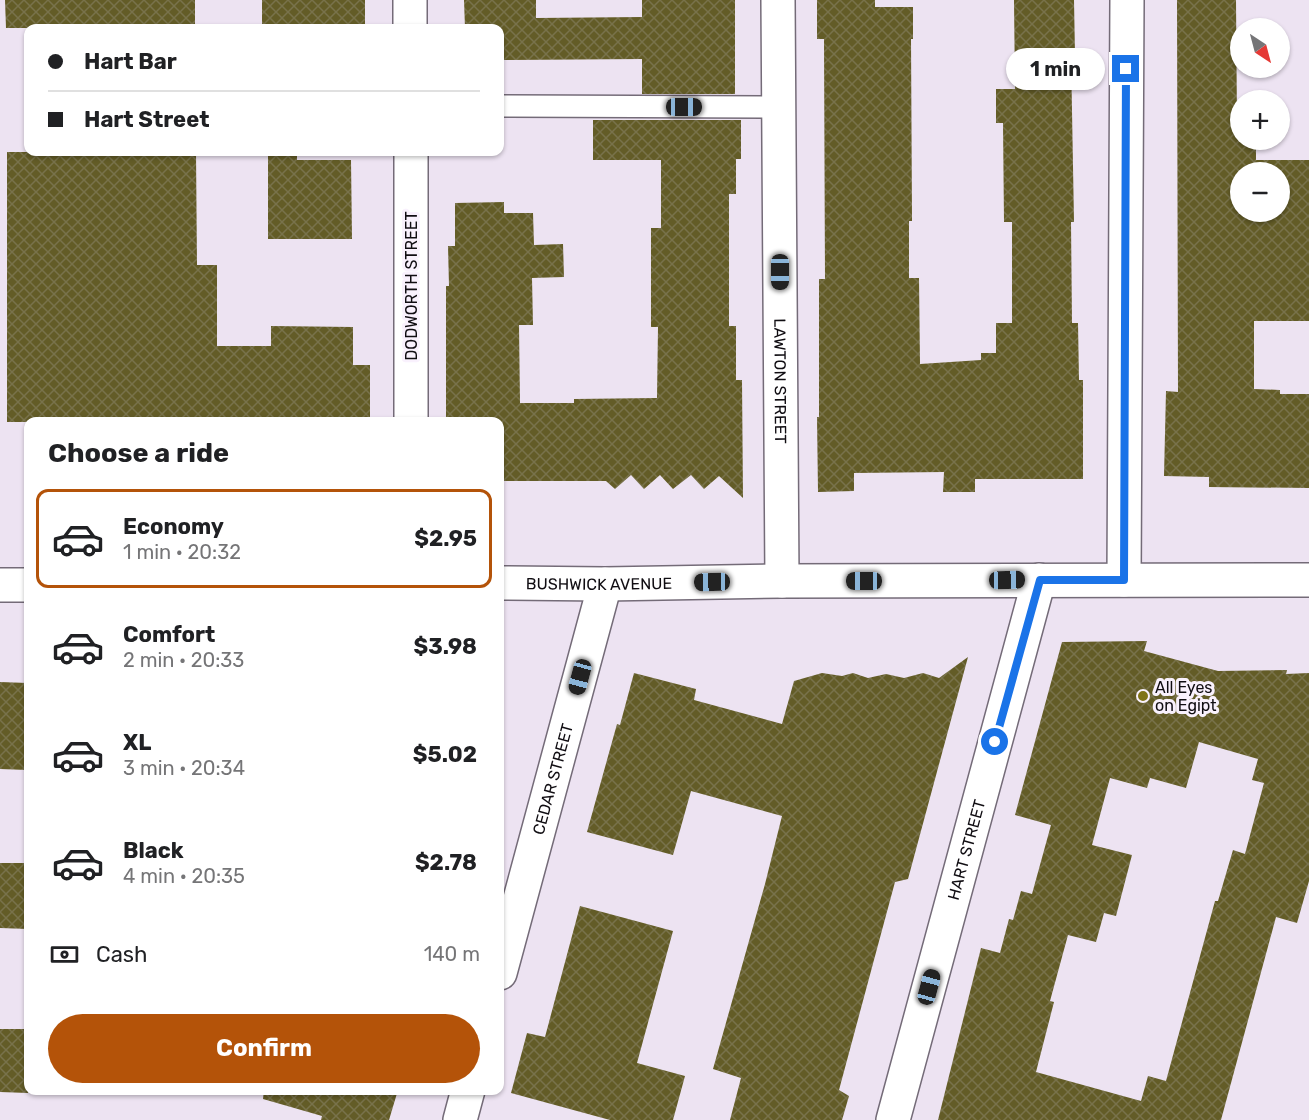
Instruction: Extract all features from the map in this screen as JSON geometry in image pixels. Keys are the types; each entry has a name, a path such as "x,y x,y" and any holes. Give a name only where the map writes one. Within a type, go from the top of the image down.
{"street":[{"path":"410,0 410,24"},
{"name":"LAWTON STREET","path":"778,0 782,580"},
{"path":"1124,580 1127,0"},
{"name":"DODWORTH STREET","path":"411,156 411,417"},
{"name":"BUSHWICK AVENUE","path":"504,583 605,584 782,580 1309,580"},
{"name":"HART STREET","path":"893,1120 1040,580"},
{"name":"CEDAR STREET","path":"504,958 605,584"},
{"path":"0,585 24,585"},
{"path":"460,1120 467,1095"}],"lane":[{"path":"504,106 779,107"}],"building":[{"path":"5,0 195,0 195,24 24,24 24,28 6,28"},
{"path":"262,0 365,0 365,24 262,24"},
{"path":"464,0 536,0 536,18 642,17 642,0 735,0 735,94 642,94 642,59 504,60 504,24 465,24"},
{"path":"817,0 875,0 875,7 913,7 913,39 911,39 912,221 909,221 909,278 919,278 920,364 981,360 981,353 996,353 996,323 1012,323 1012,222 1004,222 1003,123 996,123 996,89 1015,89 1014,0 1074,0 1075,55 1071,55 1074,222 1071,222 1072,323 1078,323 1079,380 1083,380 1083,479 975,479 975,492 943,492 944,472 854,473 854,491 818,492 819,279 825,279 824,39 817,39"},
{"path":"1177,0 1236,0 1236,18 1230,18 1230,78 1237,78 1237,90 1230,90 1230,150 1256,150 1256,160 1309,160 1309,321 1254,321 1254,389 1280,390 1280,394 1309,394 1309,488 1209,487 1209,477 1164,476 1166,391 1178,392"},
{"path":"593,120 741,120 741,159 736,159 736,194 729,194 729,326 736,326 736,380 742,380 743,498 719,476 704,489 691,475 673,489 660,475 644,489 631,475 615,489 606,481 504,481 504,417 446,417 446,286 449,286 448,246 455,246 455,203 504,202 504,213 533,213 534,245 563,244 564,277 532,278 533,325 519,325 520,403 574,403 574,399 657,398 658,327 651,327 651,228 661,228 661,160 593,160"},
{"path":"7,152 24,152 24,156 196,156 197,265 217,265 217,346 271,346 271,326 353,327 353,365 370,365 370,417 24,417 24,422 7,422"},
{"path":"268,156 297,156 297,160 351,160 352,239 268,239"},
{"path":"1147,641 1144,651 1218,671 1287,670 1286,674 1309,673 1309,881 1297,923 1276,917 1221,1120 938,1120 981,948 1000,953 1009,919 1013,920 1021,891 1032,894 1051,825 1015,815 1062,642","holes":["1199,742 1258,759 1252,780 1264,783 1245,854 1233,850 1218,901 1215,901 1166,1081 1148,1076 1141,1101 1036,1072 1054,1002 1050,1001 1068,935 1096,942 1104,913 1116,916 1132,855 1092,845 1110,778 1147,788 1150,778 1186,788"]},
{"path":"968,657 908,879 895,882 839,1090 849,1096 842,1120 730,1120 741,1078 713,1069 782,816 691,791 673,855 587,832 617,724 620,725 634,673 696,689 694,700 782,724 794,681 822,673 842,676 853,673 868,678 886,674 904,678 923,673 939,678"},
{"path":"0,682 24,683 24,770 0,769"},
{"path":"0,863 24,863 24,929 0,928"},
{"path":"580,906 673,931 637,1063 685,1076 673,1120 610,1120 511,1093 527,1033 545,1037"},
{"path":"0,1029 24,1029 24,1093 0,1092"},
{"path":"263,1095 396,1095 389,1120 321,1120 322,1116 263,1099"}],"place":[{"name":"All Eyes on Egipt","path":"1143,696"}],"route":[{"path":"995,742 1040,580 1124,580 1126,69"}]}
